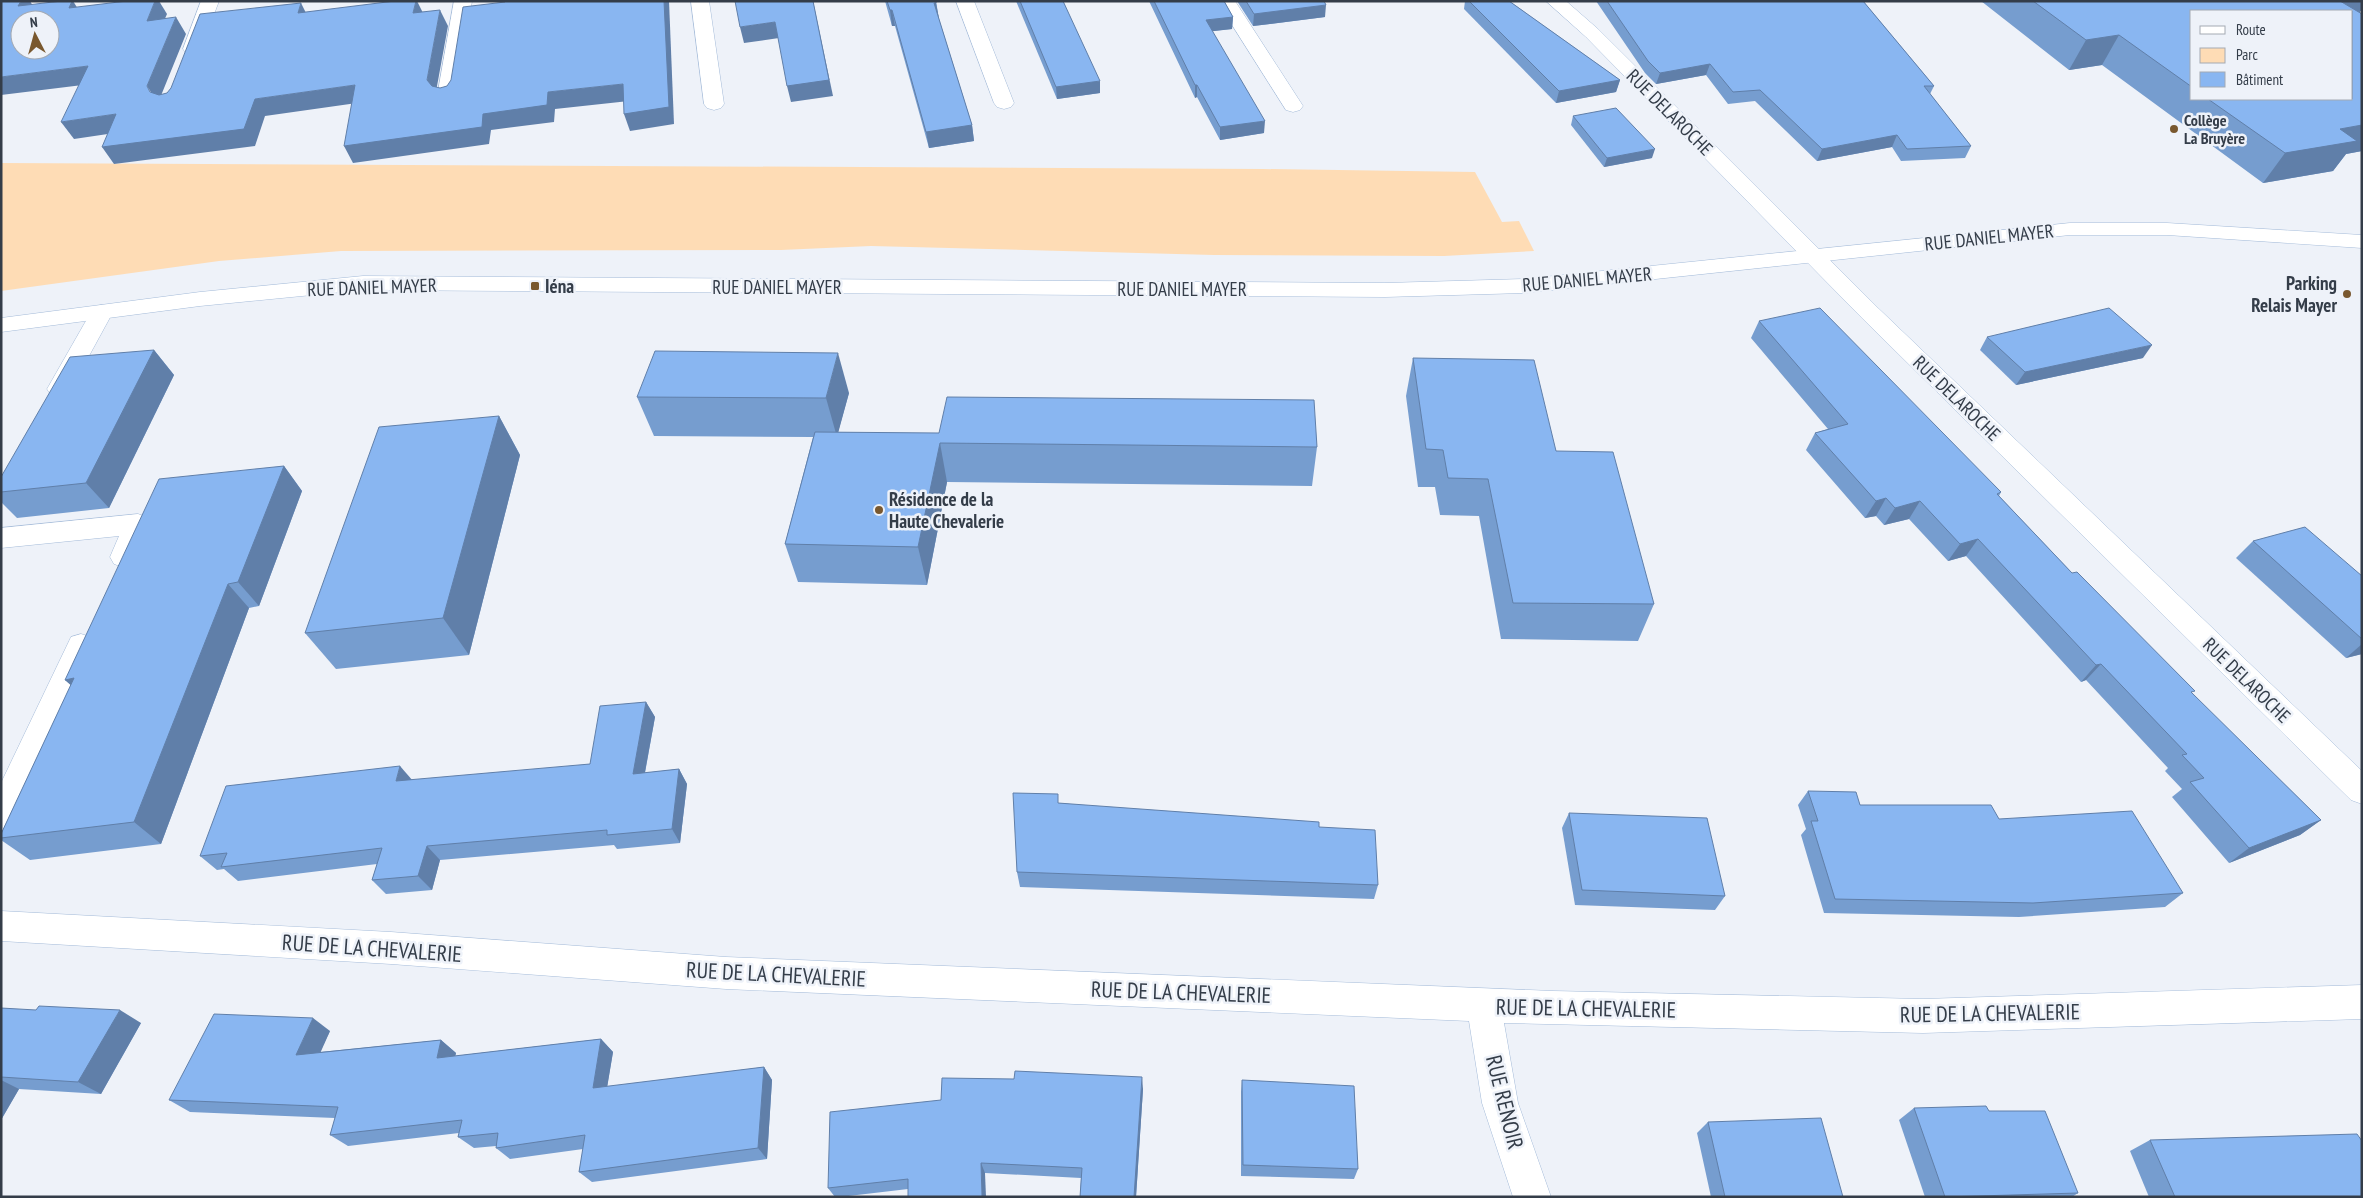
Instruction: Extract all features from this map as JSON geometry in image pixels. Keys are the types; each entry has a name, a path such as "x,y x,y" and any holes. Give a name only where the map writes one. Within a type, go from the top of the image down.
{"street":[{"path":"1,8 58,1"},
{"path":"185,66 210,1"},
{"path":"447,97 463,1"},
{"path":"700,1 714,104"},
{"path":"965,1 1004,102"},
{"path":"1226,1 1293,106"},
{"name":"RUE DELAROCHE","path":"1555,1 1581,23 1813,256 2362,791"},
{"name":"RUE DANIEL MAYER","path":"1,325 200,299 362,284 1384,290 1524,286 2025,232 2112,228 2167,229 2362,242"},
{"path":"46,411 102,312"},
{"path":"1,538 138,524 113,577"},
{"path":"1,817 92,622"},
{"name":"RUE DE LA CHEVALERIE","path":"1,926 391,948 726,973 1484,1006 1923,1016 2362,1002"},
{"name":"RUE RENOIR","path":"1484,1006 1500,1103 1532,1197"}],"green space":[{"path":"1,163 1263,169 1475,172 1502,222 1519,221 1534,251 1444,256 1214,255 871,246 781,250 341,251 219,261 1,291"}],"building":[{"path":"1,1 21,1 18,6 72,1 69,8 127,1 155,1 147,21 176,17 147,86 150,92 159,95 167,93 171,88 200,14 301,3 298,13 395,1 416,1 413,13 440,10 427,80 432,86 440,88 447,86 451,80 463,7 505,1 664,1 669,107 624,114 623,84 548,92 547,105 483,114 482,127 344,146 355,85 255,99 244,129 102,147 116,114 61,122 88,66 1,77"},
{"path":"735,1 813,1 829,80 787,86 775,22 740,27"},
{"path":"887,1 936,1 934,3 972,125 926,132 892,10 890,10"},
{"path":"1020,1 1063,1 1100,81 1056,87"},
{"path":"1154,1 1224,1 1233,17 1206,20 1265,121 1220,127 1197,85 1195,85"},
{"path":"1246,1 1324,1 1326,5 1254,14"},
{"path":"1469,1 1509,1 1620,80 1559,91"},
{"path":"1607,1 1863,1 1934,86 1924,86 1971,146 1907,149 1897,135 1822,149 1760,90 1733,92 1710,64 1660,73 1648,61"},
{"path":"2033,1 2340,1 2362,14 2362,125 2340,129 2357,141 2285,153 2209,100 2353,100 2353,10 2190,10 2190,86 2119,35 2086,40"},
{"path":"1616,108 1655,149 1607,158 1573,116"},
{"path":"1820,308 2001,492 1997,494 2072,573 2077,572 2195,691 2191,692 2321,820 2249,848 2190,782 2204,778 2182,755 2187,754 2101,664 2096,665 1978,539 1960,544 1920,501 1895,508 1886,498 1876,501 1815,433 1848,424 1759,321"},
{"path":"2109,308 2152,345 2025,372 1987,337"},
{"path":"154,350 86,483 1,492 1,477 70,357"},
{"path":"655,351 838,353 826,398 637,397"},
{"path":"1413,358 1534,360 1556,451 1613,452 1654,604 1513,603 1488,479 1448,478 1443,450 1426,449"},
{"path":"947,397 1314,400 1317,447 940,443 918,547 785,544 815,432 939,433"},
{"path":"499,416 443,618 305,633 379,427"},
{"path":"284,466 238,582 228,584 134,822 1,838 1,834 74,678 65,680 159,479"},
{"path":"2305,527 2362,576 2362,639 2253,541"},
{"path":"646,702 633,774 679,769 672,829 607,835 607,830 427,846 418,876 372,880 382,848 221,867 227,853 200,856 226,786 400,766 396,781 590,764 600,706"},
{"path":"1808,791 1856,792 1860,805 1991,805 1999,819 2132,811 2183,893 2033,903 1835,899 1811,821 1818,821"},
{"path":"1013,793 1058,794 1058,803 1319,822 1319,827 1375,830 1378,885 1017,872"},
{"path":"1569,813 1707,818 1725,896 1582,890"},
{"path":"39,1006 120,1010 78,1082 1,1077 1,1008 36,1010"},
{"path":"214,1014 313,1018 296,1055 441,1040 437,1058 601,1039 593,1088 764,1067 758,1148 579,1172 585,1135 496,1148 498,1133 458,1137 462,1120 330,1135 338,1107 169,1100"},
{"path":"1015,1071 1142,1077 1134,1197 1080,1197 1082,1168 981,1163 982,1197 908,1197 908,1179 828,1188 830,1112 941,1100 942,1078 1014,1079"},
{"path":"1242,1080 1354,1086 1358,1169 1243,1165"},
{"path":"1986,1106 1989,1111 2045,1111 2078,1193 1945,1197 1914,1108"},
{"path":"1821,1118 1843,1197 1725,1197 1708,1122"},
{"path":"2357,1134 2362,1141 2362,1197 2175,1197 2150,1140"}],"place":[{"name":"Collège La Bruyère","path":"2174,129"},
{"name":"Iéna","path":"535,286"},
{"name":"Parking Relais Mayer","path":"2347,294"},
{"name":"Résidence de la Haute Chevalerie","path":"879,510"}]}
